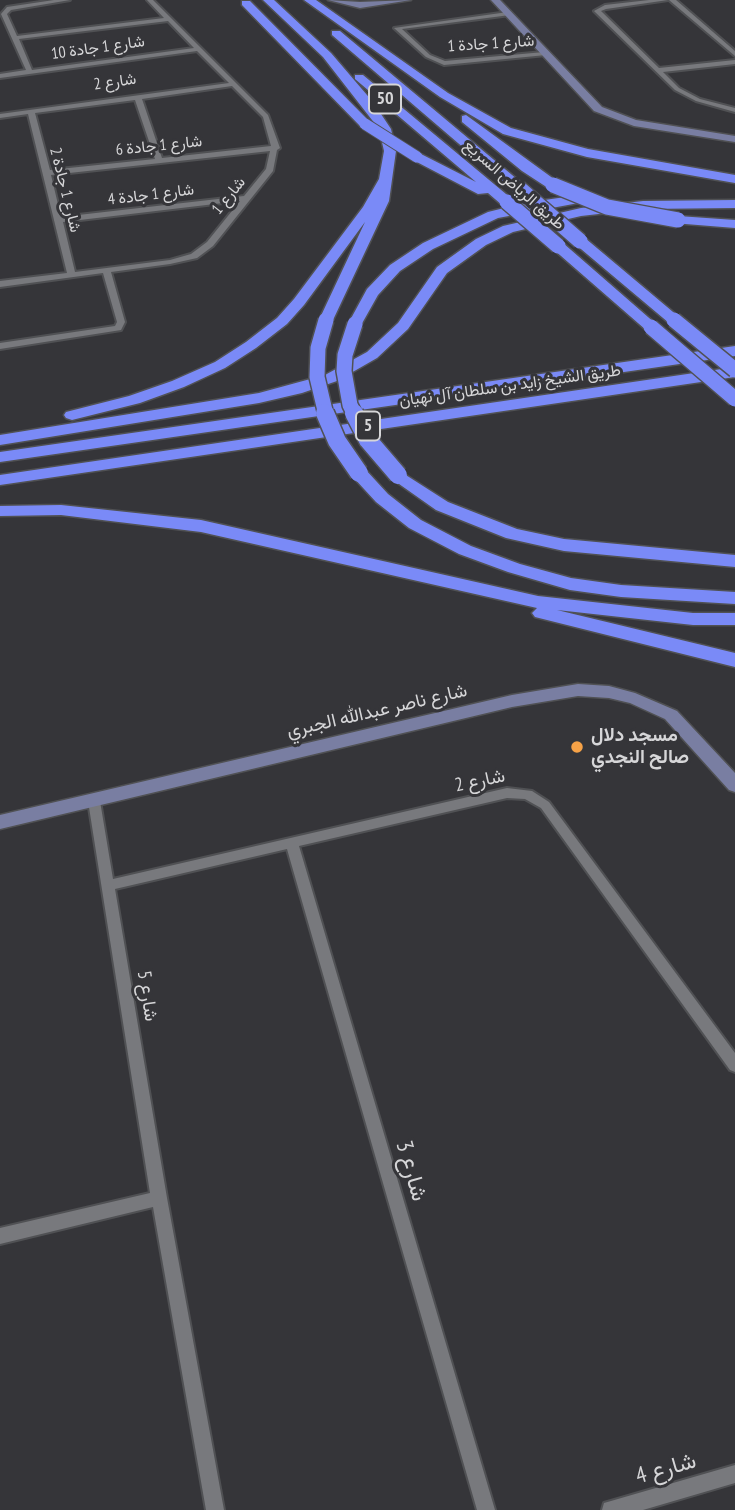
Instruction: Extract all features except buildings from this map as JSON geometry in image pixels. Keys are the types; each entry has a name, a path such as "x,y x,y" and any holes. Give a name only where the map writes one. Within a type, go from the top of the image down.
{"highway":[{"name":"طريق الرياض السريع","path":"268,0 735,399"},
{"name":"طريق الرياض السريع","path":"297,0 735,371"},
{"path":"309,0 444,95 507,131 587,153 735,179"},
{"path":"245,2 258,10 369,105"},
{"path":"245,2 365,124 417,157 469,185 504,199"},
{"path":"297,25 327,55 369,105 385,129 390,151 382,201 326,320 318,348 317,377 323,409 337,440 359,473 382,498 415,524 465,550 514,569 570,584 621,591 735,598"},
{"path":"403,66 498,146 553,185 607,207 678,220 735,224"},
{"path":"0,428 74,415 134,400 198,376 251,345 282,321 306,293 369,208 388,175"},
{"path":"730,561 564,545 512,534 442,506 398,475 368,440 350,405 344,371 349,339 368,299 395,268 460,229 493,215 573,199 678,192 735,193"},
{"path":"0,440 259,398 296,390 331,378 372,355 396,333 442,270 461,254 508,229 545,219 630,206 735,204"},
{"name":"طريق الشيخ زايد بن سلطان آل نهيان","path":"0,457 735,351"},
{"name":"طريق الشيخ زايد بن سلطان آل نهيان","path":"0,480 735,371"},
{"path":"0,511 61,510 201,526 538,601 692,619 735,619"},
{"path":"201,526 417,583 735,660"}],"street":[{"path":"30,72 4,15 9,8 67,0"},
{"path":"150,0 266,116 274,133 275,148"},
{"path":"332,0 360,5 407,0"},
{"path":"497,0 593,105 612,116 634,123 735,139"},
{"path":"665,0 605,7 597,11 677,89 698,100 735,110"},
{"path":"673,0 735,54"},
{"name":"شارع 1 جادة 1","path":"508,15 397,28 428,56 444,63 544,54"},
{"path":"15,38 169,19"},
{"name":"شارع 1 جادة 10","path":"0,76 199,49"},
{"path":"659,70 735,62"},
{"name":"شارع 2","path":"0,116 234,83"},
{"path":"138,97 159,160"},
{"name":"شارع 1 جادة 2","path":"31,111 72,275"},
{"name":"شارع 1 جادة 6","path":"47,173 275,148"},
{"name":"شارع 1","path":"0,284 170,262 194,256 210,244 270,169 275,148"},
{"name":"شارع 1 جادة 4","path":"58,220 247,198"},
{"path":"0,346 118,328 121,322 107,271"},
{"name":"شارع ناصر عبدالله الجبري","path":"0,822 512,701 578,690 609,692 635,699 671,715 735,785"},
{"name":"شارع 2","path":"107,886 507,793 521,793 535,797 545,805 735,1065"},
{"name":"شارع 5","path":"94,801 159,1198 215,1510"},
{"name":"شارع 3","path":"292,845 486,1510"},
{"path":"0,1236 159,1198"},
{"name":"شارع 4","path":"611,1510 735,1474"}],"place":[{"name":"مسجد دلال صالح النجدي","path":"577,747"}]}
